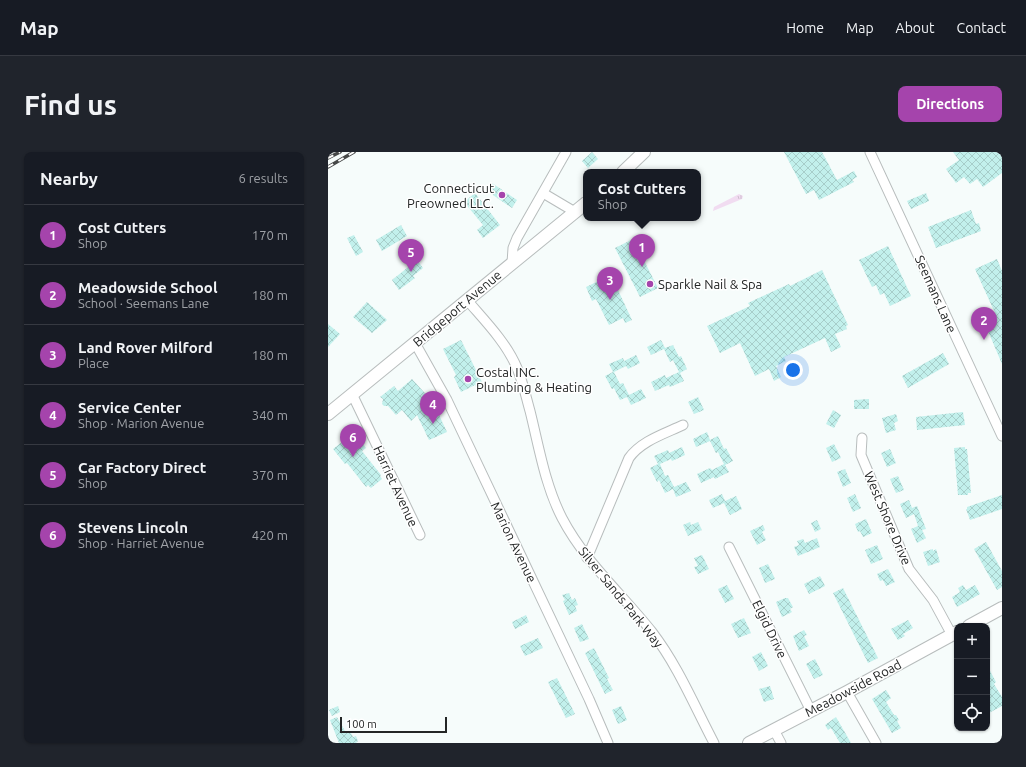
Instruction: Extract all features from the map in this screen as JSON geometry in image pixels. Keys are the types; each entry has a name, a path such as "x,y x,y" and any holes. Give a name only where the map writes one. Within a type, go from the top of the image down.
{"main road":[{"path":"625,169 644,152"},
{"name":"Bridgeport Avenue","path":"328,414 583,205"},
{"path":"974,623 1002,608"},
{"name":"Meadowside Road","path":"749,743 954,635"}],"street":[{"path":"512,263 513,248 517,238 566,152"},
{"name":"Seemans Lane","path":"870,152 1002,436"},
{"path":"543,193 575,212"},
{"name":"Silver Sands Park Way","path":"467,300 508,349 517,368 524,387 546,476 562,518 587,558 651,631 663,648 671,660 714,743"},
{"name":"Marion Avenue","path":"415,343 450,408 589,699 608,743"},
{"name":"Harriet Avenue","path":"352,394 420,535"},
{"path":"587,558 629,458 645,442 682,425"},
{"name":"West Shore Drive","path":"862,438 861,455 909,569 933,600 954,632"},
{"name":"Elgid Drive","path":"729,547 811,711"},
{"path":"847,692 876,743"},
{"path":"774,730 781,743"}],"green space":[{"path":"739,194 743,196 742,199 713,211 714,207"}],"building":[{"path":"592,152 598,159 588,168 582,161"},
{"path":"784,152 822,152 837,180 854,171 857,177 852,180 854,182 819,200 814,190 806,194"},
{"path":"953,152 1002,152 1002,173 983,187 977,179 970,184 964,177 956,183 946,169 959,160"},
{"name":"Connecticut Preowned LLC.","path":"492,183 517,200 512,208 487,191"},
{"path":"475,193 500,225 483,238 477,230 483,225 464,202"},
{"path":"926,193 929,201 911,209 907,201"},
{"path":"971,210 976,224 979,223 981,231 936,248 928,227"},
{"path":"401,225 407,236 382,251 376,240"},
{"path":"354,235 363,252 356,256 347,238"},
{"path":"633,239 658,288 640,297 615,248"},
{"path":"888,246 911,296 890,306 884,293 880,295 876,285 872,287 859,260"},
{"path":"997,259 1002,271 1002,364 985,324 993,320 990,315 995,313 975,269"},
{"path":"417,260 423,268 413,276 415,278 399,290 392,280"},
{"path":"822,270 848,325 846,326 847,329 835,334 841,347 831,352 825,338 784,357 786,361 776,366 781,377 774,381 769,369 755,376 740,343 720,353 707,326 750,306 748,303 789,284 790,286"},
{"path":"611,275 632,320 625,323 623,318 609,325 596,299 592,301 586,287"},
{"path":"367,302 387,320 372,333 353,317"},
{"path":"328,324 340,334 328,347"},
{"path":"461,340 485,388 478,391 475,385 461,392 454,377 456,375 443,349"},
{"path":"661,340 665,348 673,345 679,357 681,356 687,369 680,373 684,381 655,391 651,382 665,375 666,378 679,372 673,360 670,362 664,349 651,355 647,347"},
{"path":"943,353 949,364 908,388 902,376"},
{"path":"636,355 640,363 628,369 626,366 614,372 620,384 623,383 629,395 641,389 646,398 631,405 627,397 620,400 614,388 612,389 605,376 613,372 609,364 623,358 624,361"},
{"path":"412,379 433,402 447,432 429,440 417,415 411,421 402,410 396,415 388,406 384,406 382,404 383,399 380,397 394,386 398,391"},
{"path":"698,397 704,410 694,414 688,402"},
{"path":"869,399 869,409 854,409 854,400"},
{"path":"833,410 841,415 834,428 826,424"},
{"path":"963,412 965,425 917,430 916,417"},
{"path":"896,414 898,421 894,423 896,430 886,433 882,418"},
{"path":"356,431 365,443 363,444 366,448 362,451 381,475 380,476 382,479 371,488 368,485 366,487 347,463 345,464 333,449"},
{"path":"707,432 710,440 718,436 724,449 726,448 733,461 725,465 729,472 715,479 714,477 701,483 697,474 710,468 712,470 724,464 710,441 696,447 693,439"},
{"path":"834,444 841,458 832,462 826,448"},
{"path":"682,447 685,455 672,461 671,459 660,464 665,476 668,475 674,487 686,482 691,491 676,497 673,489 665,493 659,480 657,482 650,468 658,464 654,456 668,450 669,453"},
{"path":"965,447 965,449 967,449 971,493 968,493 968,495 958,495 954,448"},
{"path":"890,449 896,463 887,467 881,453"},
{"path":"845,469 851,483 843,487 837,472"},
{"path":"898,476 904,490 896,493 890,479"},
{"path":"722,494 725,501 736,496 742,509 730,515 724,503 713,508 709,500"},
{"path":"855,494 861,508 853,512 847,498"},
{"path":"1002,495 1002,509 970,520 966,509 967,507"},
{"path":"909,500 912,508 917,506 926,529 922,530 926,538 917,543 911,529 918,526 914,514 906,518 900,504"},
{"path":"866,519 872,533 863,537 860,531 858,532 855,524"},
{"path":"817,520 821,529 815,532 811,523"},
{"path":"690,522 691,525 698,522 702,530 688,536 683,525"},
{"path":"763,525 765,530 762,532 766,540 757,545 750,531"},
{"path":"817,538 820,547 798,556 794,547 799,545 797,541 803,539 805,543"},
{"path":"986,542 1002,571 1002,587 997,590 974,549"},
{"path":"877,545 883,559 871,564 865,550"},
{"path":"933,549 933,551 936,549 940,562 928,566 923,552"},
{"path":"702,555 709,569 698,574 694,567 698,566 694,558"},
{"path":"768,564 775,579 765,583 759,568"},
{"path":"888,569 895,582 886,586 883,580 880,581 877,574"},
{"path":"820,576 825,586 809,594 804,584"},
{"path":"727,585 734,599 725,603 718,589"},
{"path":"963,585 966,590 975,585 980,594 957,607 952,597 960,592 958,588"},
{"path":"843,588 878,658 868,663 833,593"},
{"path":"569,593 572,600 575,598 578,605 575,606 577,611 569,615 562,595"},
{"path":"788,598 793,607 790,609 792,612 782,617 776,602"},
{"path":"526,615 529,622 515,629 512,622"},
{"path":"744,618 751,633 738,638 731,624"},
{"path":"908,620 913,628 903,634 905,636 898,640 891,629"},
{"path":"582,624 589,639 580,642 574,628"},
{"path":"804,630 807,635 804,636 809,646 799,651 793,636"},
{"path":"538,638 543,648 525,656 520,646"},
{"path":"594,648 609,678 607,679 613,690 605,694 585,653"},
{"path":"761,652 768,666 759,671 752,657"},
{"path":"815,659 823,675 814,679 806,664"},
{"path":"990,671 996,682 994,684 1002,697 1002,706 990,712"},
{"path":"557,678 575,714 566,718 548,682"},
{"path":"770,686 774,699 764,702 759,689"},
{"path":"886,690 891,698 886,702 899,720 897,721 901,728 892,733 872,699"},
{"path":"338,706 340,712 332,716 329,710"},
{"path":"621,706 627,720 618,724 612,710"},
{"path":"337,717 346,733 350,731 353,737 356,736 358,741 356,743 339,743 330,720"},
{"path":"836,717 851,743 840,743 831,728 828,730 825,725"}],"railway":[{"path":"328,158 340,152"},
{"path":"328,167 354,152"}],"place":[{"name":"Connecticut Preowned LLC.","path":"502,195"},
{"name":"Cost Cutters","path":"642,267"},
{"name":"Car Factory Direct","path":"411,272"},
{"name":"Sparkle Nail & Spa","path":"650,284"},
{"name":"Land Rover Milford","path":"610,300"},
{"name":"Meadowside School","path":"984,340"},
{"name":"Costal INC. Plumbing & Heating","path":"468,379"},
{"name":"Service Center","path":"433,424"},
{"name":"Stevens Lincoln","path":"353,457"}]}
